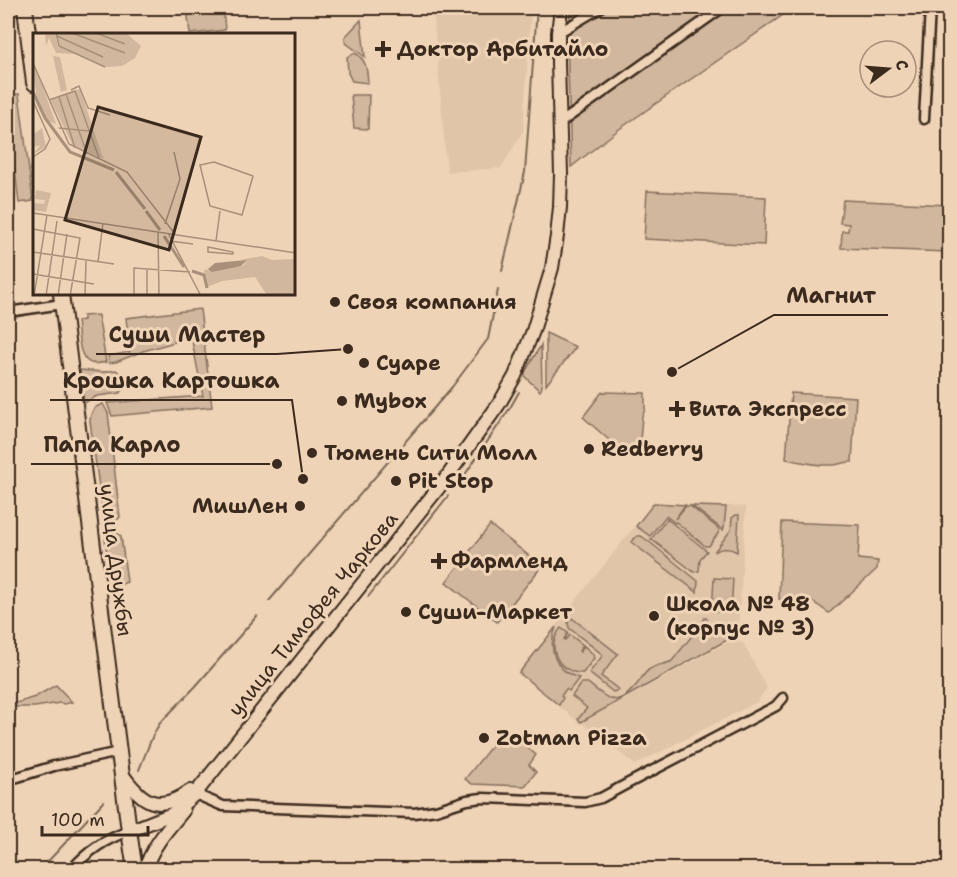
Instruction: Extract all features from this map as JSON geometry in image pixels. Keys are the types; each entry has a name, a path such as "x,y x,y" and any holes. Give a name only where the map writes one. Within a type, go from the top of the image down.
{"main road":[{"path":"25,8 33,75"},
{"name":"улица Тимофея Чаркова","path":"129,831 172,814 195,794 444,481 499,404 514,376 533,330 552,268 560,207 558,33 561,8"},
{"name":"улица Дружбы","path":"62,299 129,831"},
{"path":"122,774 140,796 156,803 178,799 207,777"},
{"path":"145,870 158,842 195,794"},
{"path":"129,831 130,870"},
{"path":"129,831 135,870"}],"street":[{"path":"558,33 600,8"},
{"path":"560,123 723,8"},
{"path":"924,118 930,8"},
{"path":"8,312 62,299"},
{"path":"195,794 223,806 414,813 482,798 585,802 601,798 776,706 783,698"},
{"path":"8,780 54,766 119,752"},
{"path":"75,868 101,843 129,831"}],"shaded area":[{"path":"187,8 223,8 225,30 190,33"},
{"path":"433,8 531,8 523,131 501,168 447,172"},
{"path":"571,8 793,8 618,130 571,167 567,35"},
{"path":"361,20 365,57 346,43 345,37"},
{"path":"355,53 364,62 368,83 352,81 348,73 347,57"},
{"path":"19,94 33,201 19,203 8,114 8,96"},
{"path":"351,95 369,95 368,129 354,128"},
{"path":"647,191 766,197 764,245 644,239"},
{"path":"843,200 949,205 948,252 841,248 842,231 848,231 849,224 840,223"},
{"path":"200,309 212,407 112,416 107,403 203,396 191,336 175,339 175,342 116,362 109,363 108,356 130,352 126,318"},
{"path":"98,315 106,362 91,363 86,360 81,351 77,321 83,320 83,316"},
{"path":"546,333 576,347 546,385"},
{"path":"541,345 542,387 540,391 525,377 525,372"},
{"path":"80,370 104,372 116,370 124,377 125,387 120,393 97,396 84,403"},
{"path":"602,392 645,393 639,454 627,456 583,417"},
{"path":"791,393 856,397 852,462 820,465 786,459"},
{"path":"103,404 108,413 120,517 115,522 109,522 103,516 90,421 93,410"},
{"path":"654,502 746,507 738,635 608,708 732,640 743,643 767,688 757,702 635,765 518,673"},
{"path":"654,503 685,505 675,519 686,506 690,506 719,529 719,532 709,546 705,546 666,516 650,536 636,526"},
{"path":"692,506 726,507 723,530"},
{"path":"739,515 737,552 726,548 714,552 731,530 732,518"},
{"path":"667,519 707,551 700,559 699,571 694,572 651,539"},
{"path":"782,522 860,525 858,559 878,561 877,569 829,613 813,602 779,599"},
{"path":"490,525 542,566 497,622 446,582"},
{"path":"116,532 121,536 127,582 117,586 111,583 105,539 109,533"},
{"path":"638,536 647,540 698,581 697,592 631,542"},
{"path":"714,578 733,579 731,613 712,611"},
{"path":"572,618 618,654 601,676 619,690 613,692 589,673 603,655 569,628 568,622"},
{"path":"704,618 707,618 713,630 720,634 733,631 733,635 736,635 581,722 578,719 587,708 572,696 581,683 588,683 608,698 619,699 631,691 648,670 672,661"},
{"path":"556,627 552,643 555,658 564,670 579,678 569,691 566,689 559,705 519,673"},
{"path":"561,628 568,633 565,640 570,635 583,645 580,652 584,646 593,654 594,658 583,673 567,669 557,658 554,643"},
{"path":"56,685 72,702 16,707 16,703 35,697"},
{"path":"505,729 536,755 529,765 536,772 525,786 472,784 465,779"}],"waterway":[{"path":"502,271 525,172 537,8"},
{"path":"269,601 452,387 488,339 498,290"},
{"path":"460,482 519,392"},
{"path":"368,597 448,496"},
{"path":"139,770 160,723 257,616"},
{"path":"40,870 104,801"}],"place":[{"name":"Доктор Арбитайло","path":"383,49"},
{"name":"Своя компания","path":"335,302"},
{"name":"Суши Мастер","path":"348,349"},
{"name":"Суаре","path":"364,363"},
{"name":"Магнит","path":"672,372"},
{"name":"Mybox","path":"342,401"},
{"name":"Вита Экспресс","path":"677,409"},
{"name":"Redberry","path":"589,449"},
{"name":"Тюмень Сити Молл","path":"312,453"},
{"name":"Папа Карло","path":"277,464"},
{"name":"Крошка Картошка","path":"303,479"},
{"name":"Pit Stop","path":"396,481"},
{"name":"МишЛен","path":"300,506"},
{"name":"Фармленд","path":"439,561"},
{"name":"Суши-Маркет","path":"406,612"},
{"name":"Школа № 48 (корпус № 3)","path":"654,616"},
{"name":"Zotman Pizza","path":"484,738"}]}
